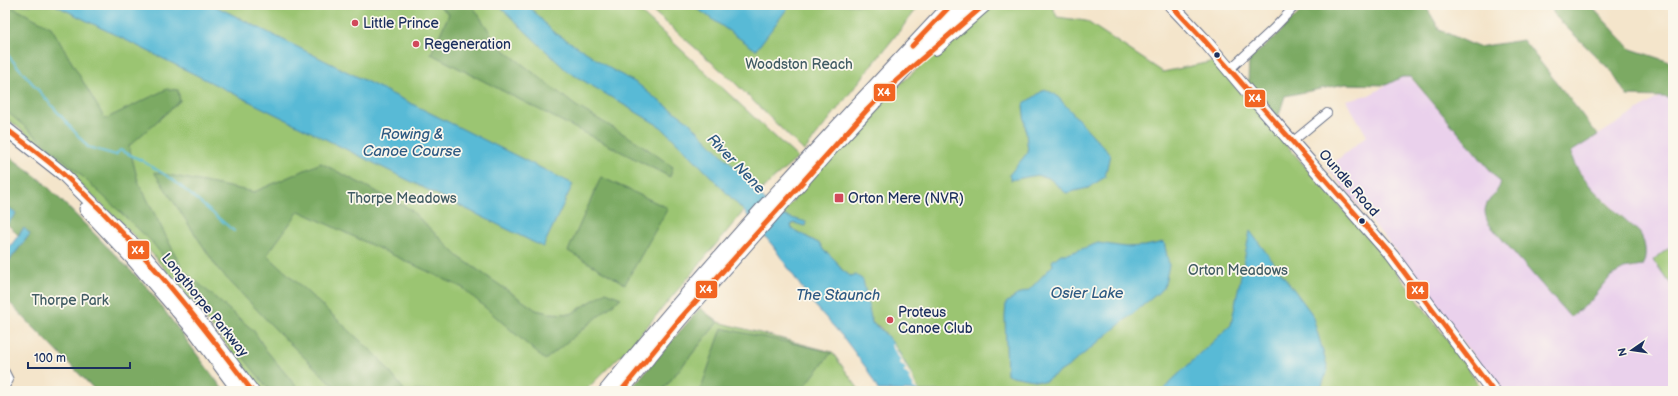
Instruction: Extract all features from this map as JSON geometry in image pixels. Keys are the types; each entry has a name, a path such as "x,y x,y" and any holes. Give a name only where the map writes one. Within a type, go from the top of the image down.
{"highway":[{"path":"892,77 941,5"},
{"path":"610,391 827,145 892,77 951,5"},
{"path":"892,77 922,51 965,5"},
{"path":"892,77 984,5"}],"main road":[{"name":"Oundle Road","path":"1171,5 1204,40 1392,256 1493,391"},
{"name":"Longthorpe Parkway","path":"5,128 62,173 142,252 202,324 252,391"},
{"name":"Longthorpe Parkway","path":"5,139 58,179 132,258 194,330 239,391"}],"street":[{"path":"1229,70 1273,29 1296,5"},
{"path":"1292,142 1327,113"},
{"path":"5,372 9,380 5,386"}],"shaded area":[{"path":"1402,77 1410,77 1501,183 1498,191 1488,202 1485,210 1488,223 1589,303 1611,276 1624,269 1636,268 1640,233 1590,186 1578,169 1572,158 1571,152 1659,97 1673,99 1673,391 1500,391 1397,252 1327,168 1367,136 1346,100 1369,95"}],"green space":[{"name":"Thorpe Meadows","path":"5,5 633,5 798,158 764,187 634,342 585,391 264,391 149,250 34,140 5,117"},
{"path":"5,5 8,5 51,27 105,119 167,89 178,90 180,101 129,146 138,181 183,270 254,331 266,350 300,391 270,391 151,241 69,164 5,110"},
{"path":"438,5 472,5 499,46 576,106 639,143 673,167 670,177 431,54 449,14"},
{"name":"Woodston Reach","path":"646,5 920,5 804,151 732,80"},
{"name":"Orton Meadows","path":"989,5 1052,5 1057,17 1086,21 1163,72 1215,61 1224,74 1389,262 1455,350 1483,391 919,391 893,344 880,327 872,323 854,276 850,276 841,269 836,261 823,251 820,244 792,229 791,225 796,223 805,226 781,215 851,131 897,87"},
{"path":"1307,5 1425,5 1440,30 1478,47 1523,40 1598,135 1571,152 1574,162 1580,173 1599,196 1640,233 1645,249 1645,258 1642,266 1624,269 1611,276 1589,303 1570,317 1488,223 1485,214 1486,207 1501,183 1411,77 1402,77 1386,85 1345,84 1285,96 1278,118 1248,82 1249,60 1273,39"},
{"path":"1550,5 1590,5 1631,49 1673,63 1673,99 1664,97 1627,96 1611,71 1555,16"},
{"name":"Thorpe Park","path":"5,153 42,181 147,287 224,391 96,391 5,298 5,272 7,264 30,234 24,228 18,235 7,224 16,214 5,204"},
{"path":"321,163 410,209 459,257 536,310 549,313 571,314 606,292 621,298 545,360 463,288 299,211 267,255 377,356 405,391 339,391 279,333 218,269 154,172 254,192"},
{"path":"601,177 668,208 625,284 568,251"},
{"path":"1673,245 1673,287 1653,260"},
{"path":"700,308 718,322 662,391 629,391"},
{"path":"718,322 832,352 860,391 662,391"},
{"path":"722,328 832,352 801,391 700,391"}],"water":[{"name":"Rowing & Canoe Course","path":"55,5 213,5 573,184 543,247"},
{"name":"The Staunch","path":"498,5 528,5 552,31 609,68 638,84 688,121 746,179 777,214 806,222 805,226 794,223 791,225 792,229 820,244 824,251 829,254 841,269 850,276 856,275 863,280 872,323 887,336 894,345 919,391 878,390 867,369 843,337 811,301 773,246 743,210 690,155 661,127 567,71"},
{"path":"692,5 790,5 756,50"},
{"path":"1045,89 1056,95 1110,154 1105,177 1088,188 1066,193 1049,178 1037,175 1011,180 1009,175 1028,152 1023,105"},
{"path":"5,204 16,214 7,224 5,222"},
{"path":"24,228 30,234 5,266 5,253"},
{"path":"1250,231 1312,314 1328,369 1320,391 1163,391 1170,382 1231,325"},
{"name":"Osier Lake","path":"1164,242 1169,265 1164,288 1069,366 1044,382 1007,375 1006,303 1017,295 1029,290 1053,265 1052,261 1061,254 1068,254 1098,243 1125,247 1145,246"}],"pier":[{"path":"893,344 919,391 912,387 914,386 908,379 910,378 909,376 903,371 906,369 899,362 901,361 891,345"}],"waterway":[{"path":"5,52 88,147 116,155 120,150 141,160 172,179 234,231"}],"transit line":[{"name":"X4","path":"912,46 951,5"},
{"name":"X4","path":"621,391 680,319 866,111 895,82 984,5"},
{"name":"X4","path":"1171,5 1204,40 1392,256 1493,391"},
{"name":"X4","path":"5,128 62,173 114,224 185,305 252,391"}],"place":[{"name":"Little Prince","path":"355,23"},
{"name":"Regeneration","path":"416,44"},
{"name":"Orton Mere (NVR)","path":"839,198"},
{"name":"Proteus Canoe Club","path":"890,320"}],"water label":[{"name":"River Nene","path":"736,164"}]}
